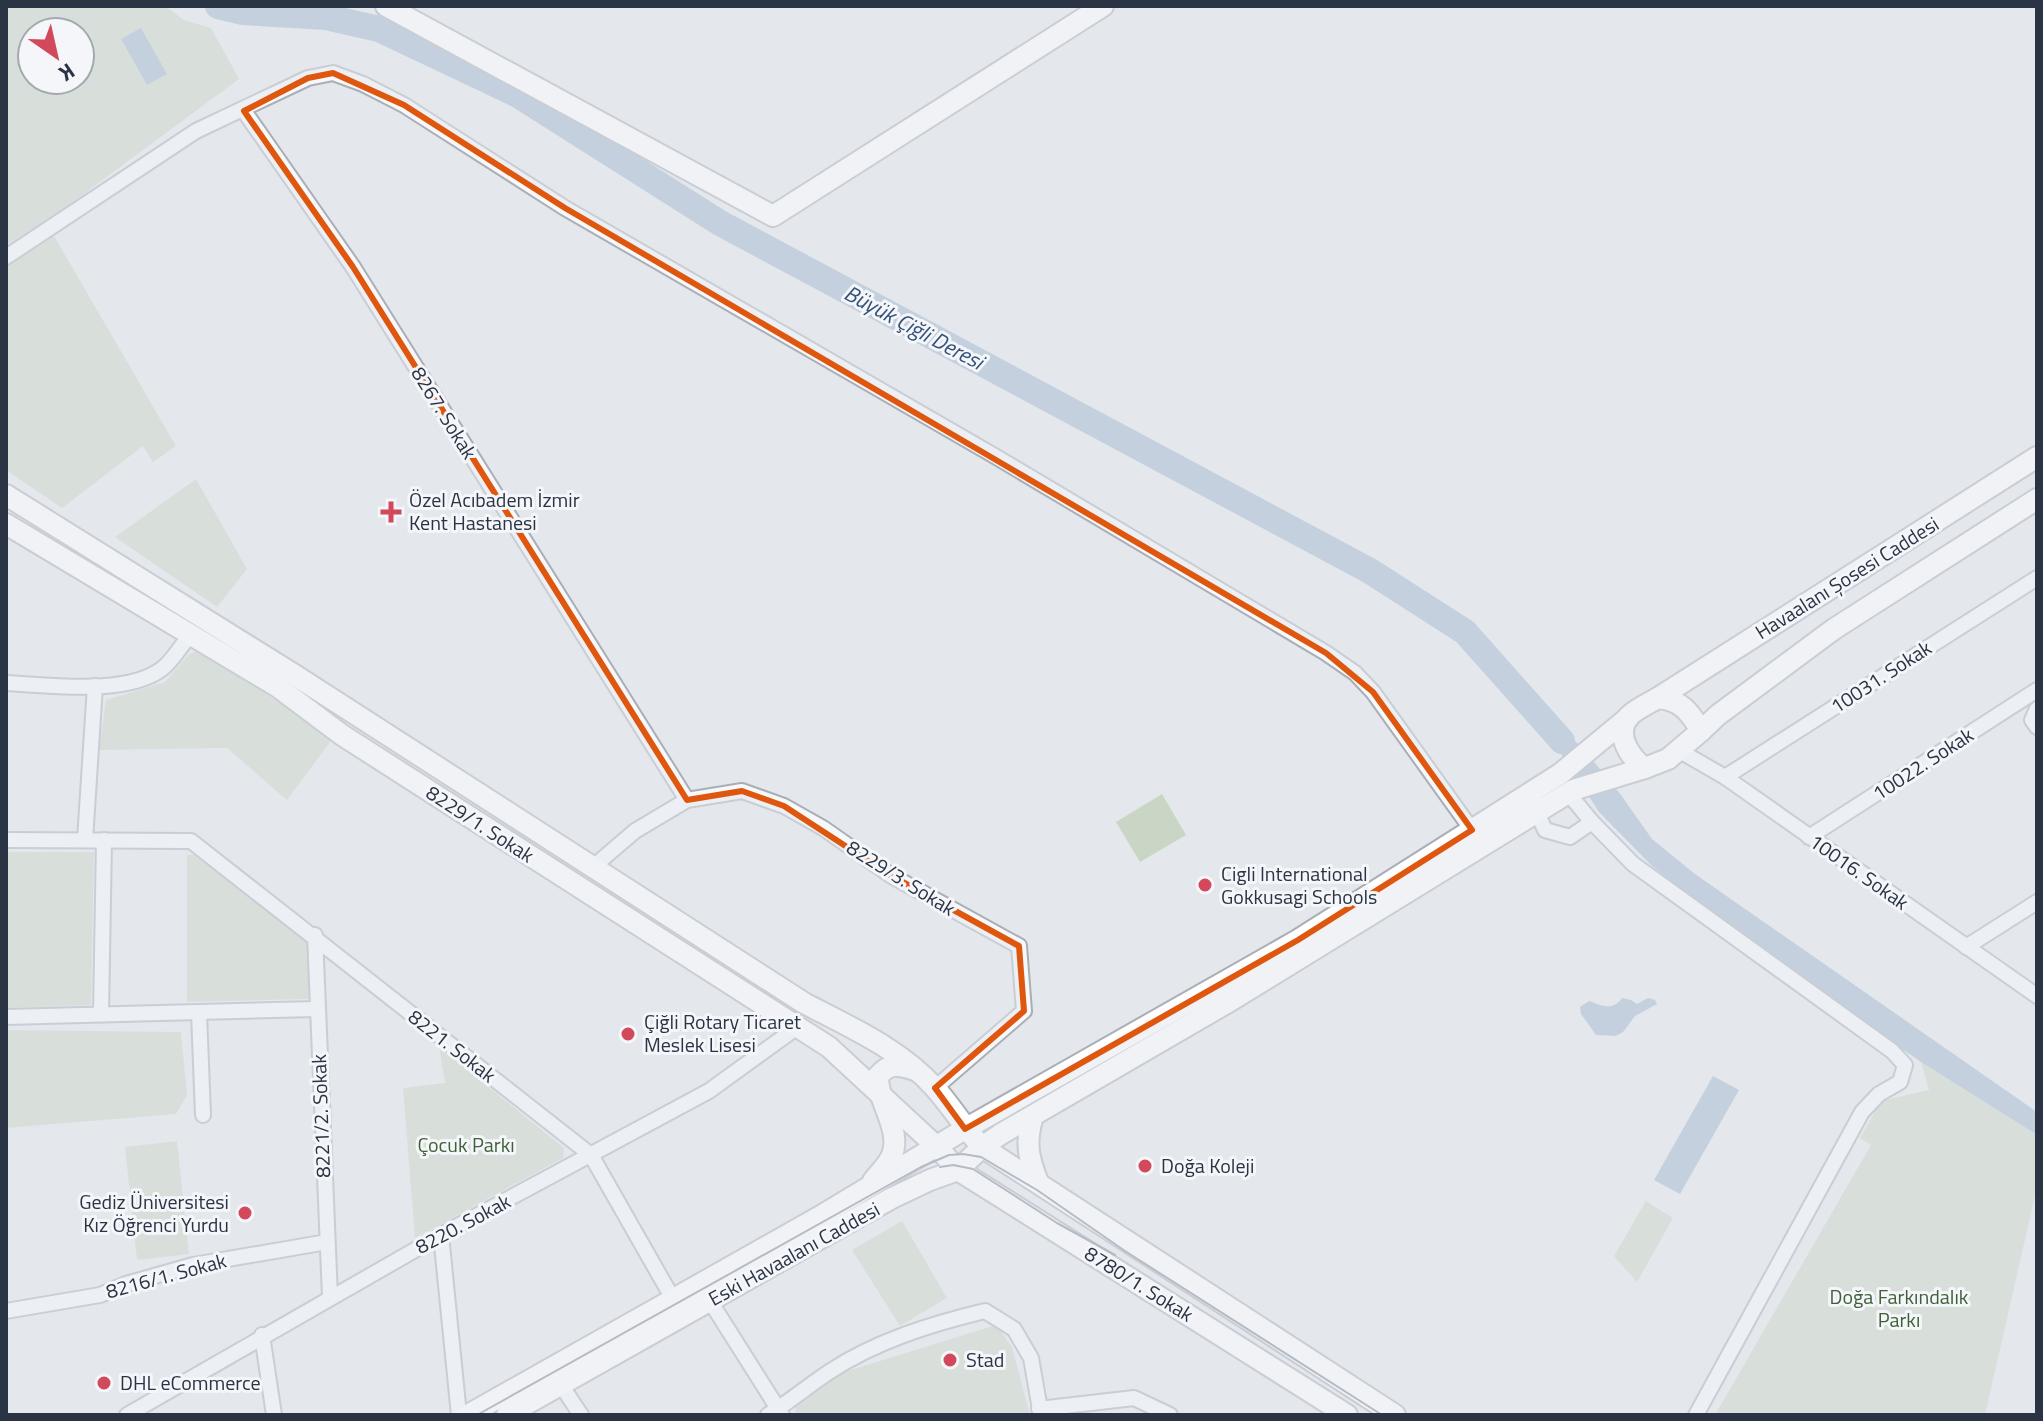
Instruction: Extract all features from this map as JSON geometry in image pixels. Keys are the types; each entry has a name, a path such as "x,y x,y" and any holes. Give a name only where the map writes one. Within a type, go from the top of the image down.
{"street":[{"path":"386,6 773,216 1103,6"},
{"path":"6,257 196,131 244,111 308,78 333,73 363,84 404,105 565,208 993,455 1326,653 1355,673 1373,692 1472,830"},
{"name":"8267. Sokak","path":"244,111 353,267 687,800"},
{"name":"Havaalanı Şosesi Caddesi","path":"1658,698 2037,457"},
{"name":"8229/1. Sokak","path":"6,495 293,674 804,1003 867,1036 935,1088 982,1147 1395,1415"},
{"name":"Havaalanı Şosesi Caddesi","path":"1701,731 1834,629 2037,499"},
{"name":"8229/1. Sokak","path":"6,524 278,687 342,735 829,1047 937,1147"},
{"name":"10031. Sokak","path":"1725,777 2037,578"},
{"path":"6,683 95,686 138,681 164,667 191,634"},
{"path":"85,840 95,686"},
{"name":"10022. Sokak","path":"1809,837 2037,690"},
{"path":"1658,698 1682,704 1701,731 1680,751 1658,764 1567,786 1586,752 1658,698"},
{"path":"2037,709 2032,720 2037,727"},
{"path":"1629,717 1624,740 1628,752 1645,768"},
{"name":"10016. Sokak","path":"1680,751 1725,777 2037,996"},
{"path":"1567,786 1592,822 1633,864 1892,1051 1905,1065 1900,1082 1879,1094 1862,1112 1696,1415"},
{"name":"Eski Havaalanı Caddesi","path":"468,1415 1273,955 1538,788 1567,786"},
{"name":"Eski Havaalanı Caddesi","path":"507,1415 892,1198 958,1170 982,1147 1359,923 1537,812 1567,786"},
{"path":"1538,788 1537,812 1545,830 1570,837 1592,822"},
{"name":"8229/3. Sokak","path":"687,800 742,791 784,806 823,828 890,875 1019,946 1024,1011 935,1088"},
{"path":"593,867 635,831 687,800"},
{"name":"8221. Sokak","path":"6,840 191,841 315,935 591,1155"},
{"path":"101,1014 104,840"},
{"path":"1966,947 2037,902"},
{"name":"8221/2. Sokak","path":"315,935 330,1297"},
{"path":"6,1017 317,1009"},
{"path":"199,1013 203,1115"},
{"name":"8220. Sokak","path":"127,1415 441,1235 709,1091 796,1028"},
{"path":"869,1187 892,1155 893,1131 878,1091 878,1076 885,1068 897,1064 915,1070"},
{"path":"1033,1116 1027,1136 1030,1159 1038,1182"},
{"name":"8780/1. Sokak","path":"937,1147 958,1170 1338,1414"},
{"path":"591,1155 673,1299"},
{"path":"441,1235 459,1415"},
{"name":"8216/1. Sokak","path":"6,1311 100,1295 126,1284 193,1265 327,1242"},
{"path":"710,1301 776,1413 831,1370 878,1346 936,1323 985,1311 1014,1329 1031,1358 1040,1412 1134,1398 1170,1415"},
{"path":"262,1335 274,1415"},
{"path":"561,1385 581,1415"}],"highlighted area":[{"path":"333,73 404,105 565,208 1326,653 1373,692 1472,830 1298,940 965,1129 935,1088 1024,1011 1019,946 890,875 784,806 742,791 687,800 353,267 244,111 308,78"}],"green space":[{"path":"6,6 165,6 184,20 211,28 239,79 62,210 6,245"},
{"path":"54,236 176,446 153,462 143,446 62,508 6,470 6,267"},
{"path":"196,479 247,569 217,607 115,537"},
{"path":"200,650 333,738 287,800 227,748 99,750 106,700 165,682 189,654"},
{"path":"1162,794 1186,835 1140,862 1116,822"},
{"path":"6,852 94,852 91,1005 6,1008"},
{"path":"187,855 200,855 309,938 309,999 187,1002"},
{"path":"6,1030 181,1032 187,1095 176,1114 6,1128"},
{"name":"Çocuk Parkı","path":"439,1047 564,1148 563,1158 415,1238 403,1088 445,1083"},
{"name":"Doğa Farkındalık Parkı","path":"1921,1062 2037,1135 2037,1187 1985,1415 1715,1415 1871,1145 1860,1138 1881,1101 1929,1090"},
{"path":"177,1141 189,1254 137,1260 125,1147"},
{"path":"1646,1201 1673,1218 1637,1282 1614,1256"},
{"path":"902,1221 947,1298 900,1326 852,1250"},
{"name":"Stad","path":"996,1325 1012,1347 1030,1415 796,1415 795,1406 841,1373"}],"water":[{"path":"141,28 167,74 147,85 121,39"},
{"path":"1571,737 1621,795 1652,839 1695,874 2037,1112 2037,1135 1921,1062 1759,950 1652,866 1599,812 1556,746"},
{"path":"1622,998 1637,1004 1648,998 1657,1004 1635,1016 1616,1036 1596,1035 1581,1014 1580,1007 1589,1001 1610,1006"},
{"path":"1713,1076 1739,1090 1680,1194 1654,1180"}],"waterway":[{"name":"Büyük Çiğli Deresi","path":"218,6 243,12 326,17 379,29 518,95 720,223 1370,571 1465,632 1562,741"}],"tram line":[{"path":"477,1415 921,1167 949,1155 963,1154 981,1157 1037,1190 1125,1251 1382,1415"},
{"path":"940,1167 953,1165 973,1169 1057,1223 1115,1255"}],"place":[{"name":"Özel Acıbadem İzmir Kent Hastanesi","path":"391,512"},
{"name":"Cigli International Gokkusagi Schools","path":"1205,885"},
{"name":"Çiğli Rotary Ticaret Meslek Lisesi","path":"628,1034"},
{"name":"Doğa Koleji","path":"1145,1166"},
{"name":"Gediz Üniversitesi Kız Öğrenci Yurdu","path":"245,1213"},
{"name":"Stad","path":"950,1360"},
{"name":"DHL eCommerce","path":"104,1383"}]}
